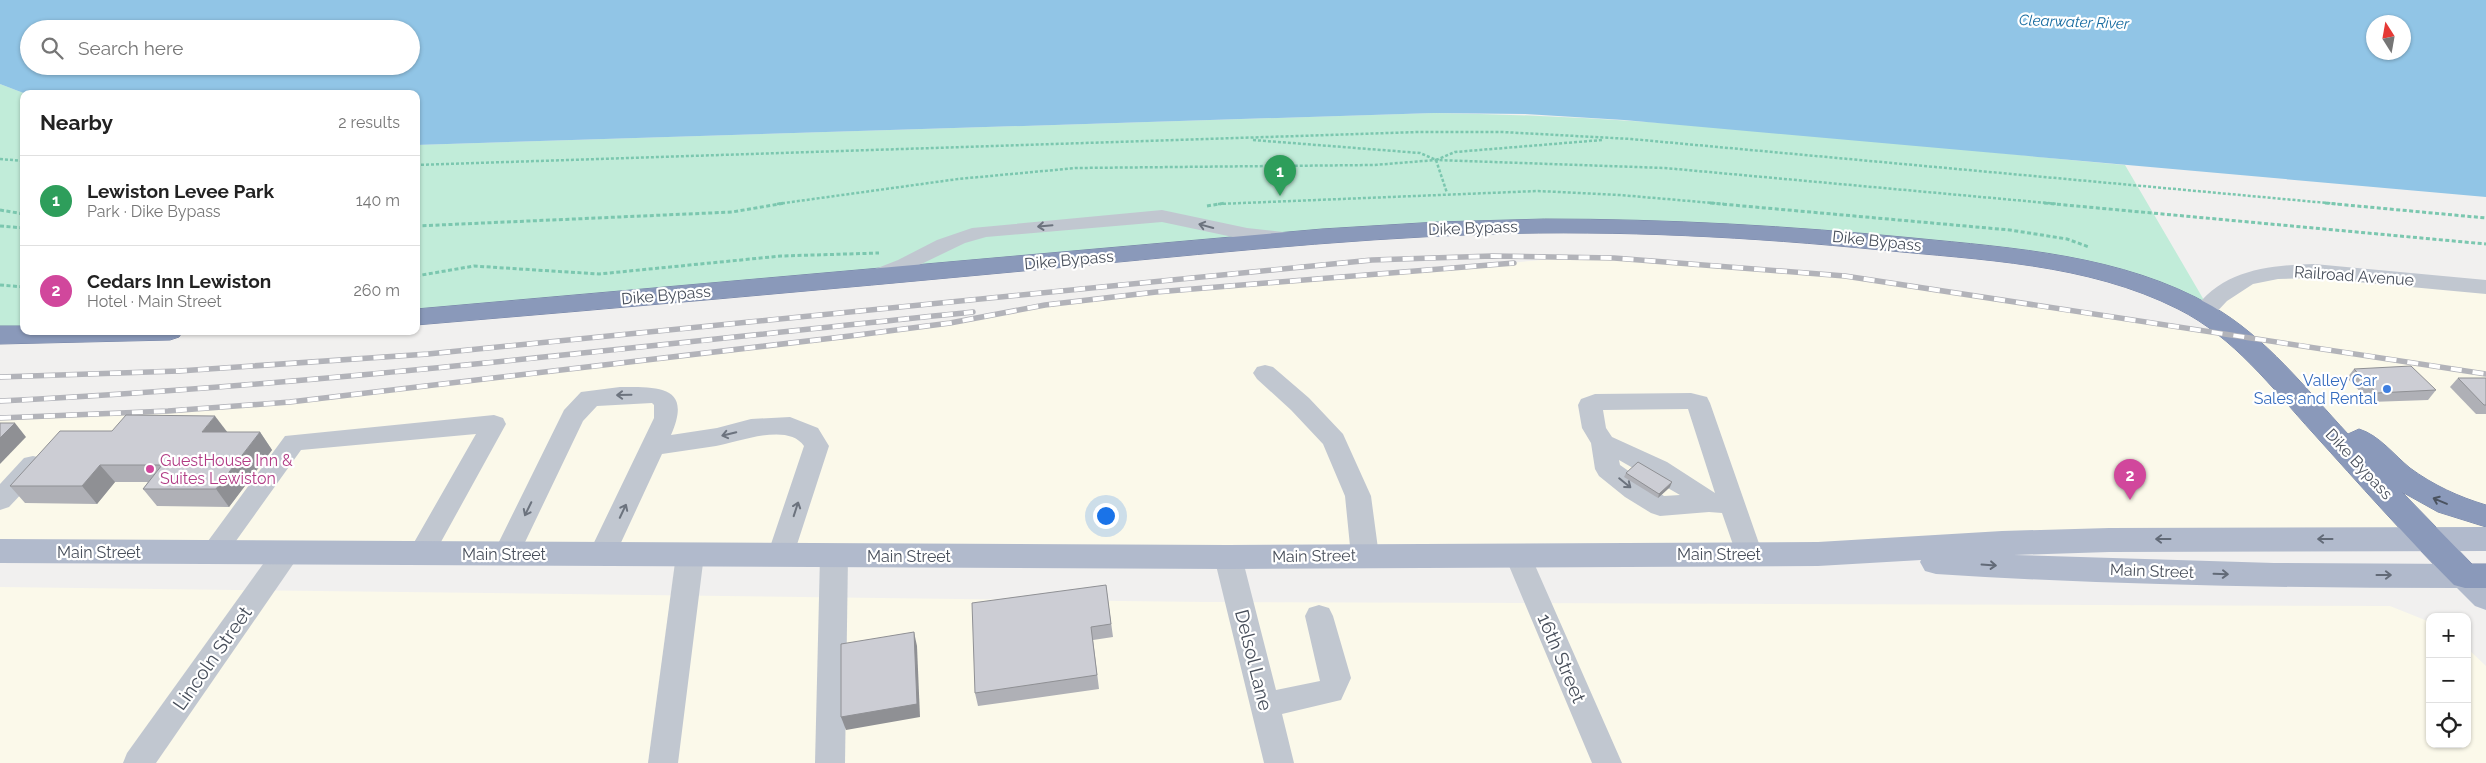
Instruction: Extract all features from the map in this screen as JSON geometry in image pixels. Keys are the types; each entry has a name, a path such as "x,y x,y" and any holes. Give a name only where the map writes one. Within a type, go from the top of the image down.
{"highway":[{"name":"Dike Bypass","path":"420,317 1306,238 1448,229 1581,226 1686,227 1814,235 1966,251 2063,264 2139,283 2204,312 2231,330 2257,353 2426,539 2479,583"},
{"path":"0,335 20,335"},
{"path":"2257,353 2330,408 2402,480 2442,502 2486,516"}],"main road":[{"name":"Main Street","path":"1818,554 2002,543 2109,540 2486,539"},
{"name":"Main Street","path":"0,551 1228,557 1517,554 1818,554 2101,570 2479,583"}],"street":[{"path":"875,277 901,268 958,238 976,232 1150,216 1171,217 1247,234 1306,238"},
{"name":"Railroad Avenue","path":"2204,312 2219,296 2246,280 2278,272 2314,271 2486,287"},
{"path":"1265,373 1300,404 1334,440 1358,496 1365,556"},
{"path":"506,554 573,416 590,398 620,394 657,395 666,402 666,418 602,555"},
{"path":"1720,503 1660,506 1634,490 1608,469 1603,444 1594,428 1590,405 1596,402 1691,401 1698,403 1720,503 1749,554"},
{"path":"213,552 294,442 494,424 421,554"},
{"path":"653,446 717,437 751,428 790,426 809,434 816,446 781,556"},
{"path":"0,500 48,449"},
{"name":"Lincoln Street","path":"138,763 286,553"},
{"name":"16th Street","path":"1517,554 1607,763"},
{"path":"663,763 690,555"},
{"path":"830,763 834,556"},
{"name":"Delsol Lane","path":"1228,557 1279,763"},
{"path":"1265,705 1331,691 1336,678 1319,616"}],"path":[{"path":"420,165 1456,132 1616,139 2486,218"},
{"path":"1237,138 1420,153 1436,160 1455,152 1616,139"},
{"path":"0,159 20,161"},
{"path":"1436,160 1447,193"},
{"path":"420,226 732,212 822,197 958,179 1076,168 1374,165 1436,160 1665,168 2486,244"},
{"path":"0,210 20,213"},
{"path":"0,226 20,228"},
{"path":"420,275 474,266 599,274 781,256 887,253"},
{"path":"0,286 20,288"}],"shaded area":[{"path":"1575,257 1730,265 1845,276 2238,336 2204,312 2219,296 2278,272 2486,287 2486,539 0,551 0,417 71,415 290,402 850,336 1045,305"},
{"path":"0,587 1205,602 2390,606 2426,620 2426,748 2471,748 2471,652 2486,666 2486,763 0,763"}],"green space":[{"path":"0,84 20,92 20,332 0,335"},
{"path":"1434,113 1607,119 1780,132 2125,165 2208,307 2122,278 1823,236 1498,227 420,317 420,145"}],"water":[{"name":"Clearwater River","path":"0,0 2486,0 2486,197 1624,120 1525,114 1434,113 420,145 420,90 20,90 20,92 0,84"}],"building":[{"path":"2411,366 2436,390 2377,393 2354,369"},
{"path":"2458,378 2486,378 2486,405 2484,405"},
{"path":"126,415 215,416 202,432 260,432 216,489 143,489 162,465 100,465 82,486 10,486 60,431 112,431"},
{"path":"0,423 15,423 0,438"},
{"path":"1638,462 1672,482 1659,494 1626,473"},
{"path":"1106,585 1111,624 1091,627 1097,675 975,693 972,603"},
{"path":"914,632 917,704 841,717 841,644"}],"railway":[{"path":"0,377 179,371 428,354 1372,260 1492,256 1614,258 1845,276 2486,374"},
{"path":"0,418 168,411 290,402 850,336 950,323 1045,305 1156,292 1514,263"},
{"path":"0,401 122,394 366,375 973,312"}],"place":[{"name":"Lewiston Levee Park","path":"1280,196"},
{"name":"Valley Car Sales and Rental","path":"2387,389"},
{"name":"GuestHouse Inn & Suites Lewiston","path":"150,469"},
{"name":"Cedars Inn Lewiston","path":"2130,500"}]}
